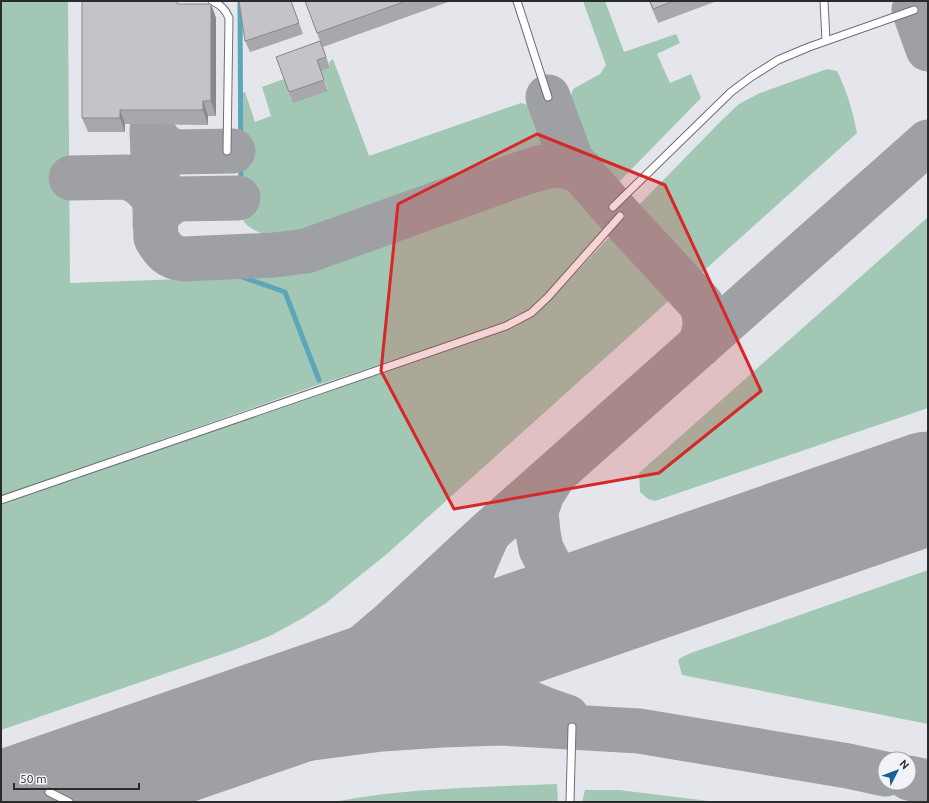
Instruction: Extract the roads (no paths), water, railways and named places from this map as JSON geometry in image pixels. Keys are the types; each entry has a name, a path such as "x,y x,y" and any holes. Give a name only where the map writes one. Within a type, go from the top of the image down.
{"lane":[{"path":"212,1 222,6 229,18 227,151"},
{"path":"517,1 548,97"},
{"path":"824,1 826,41"},
{"path":"613,207 731,92 751,77 778,60 826,41 914,10"},
{"path":"1,500 506,326 531,313 548,297 620,216"},
{"path":"570,802 572,727"},
{"path":"49,792 69,802"}],"waterway":[{"path":"240,1 241,214"},
{"path":"242,277 285,292 319,380"}]}
